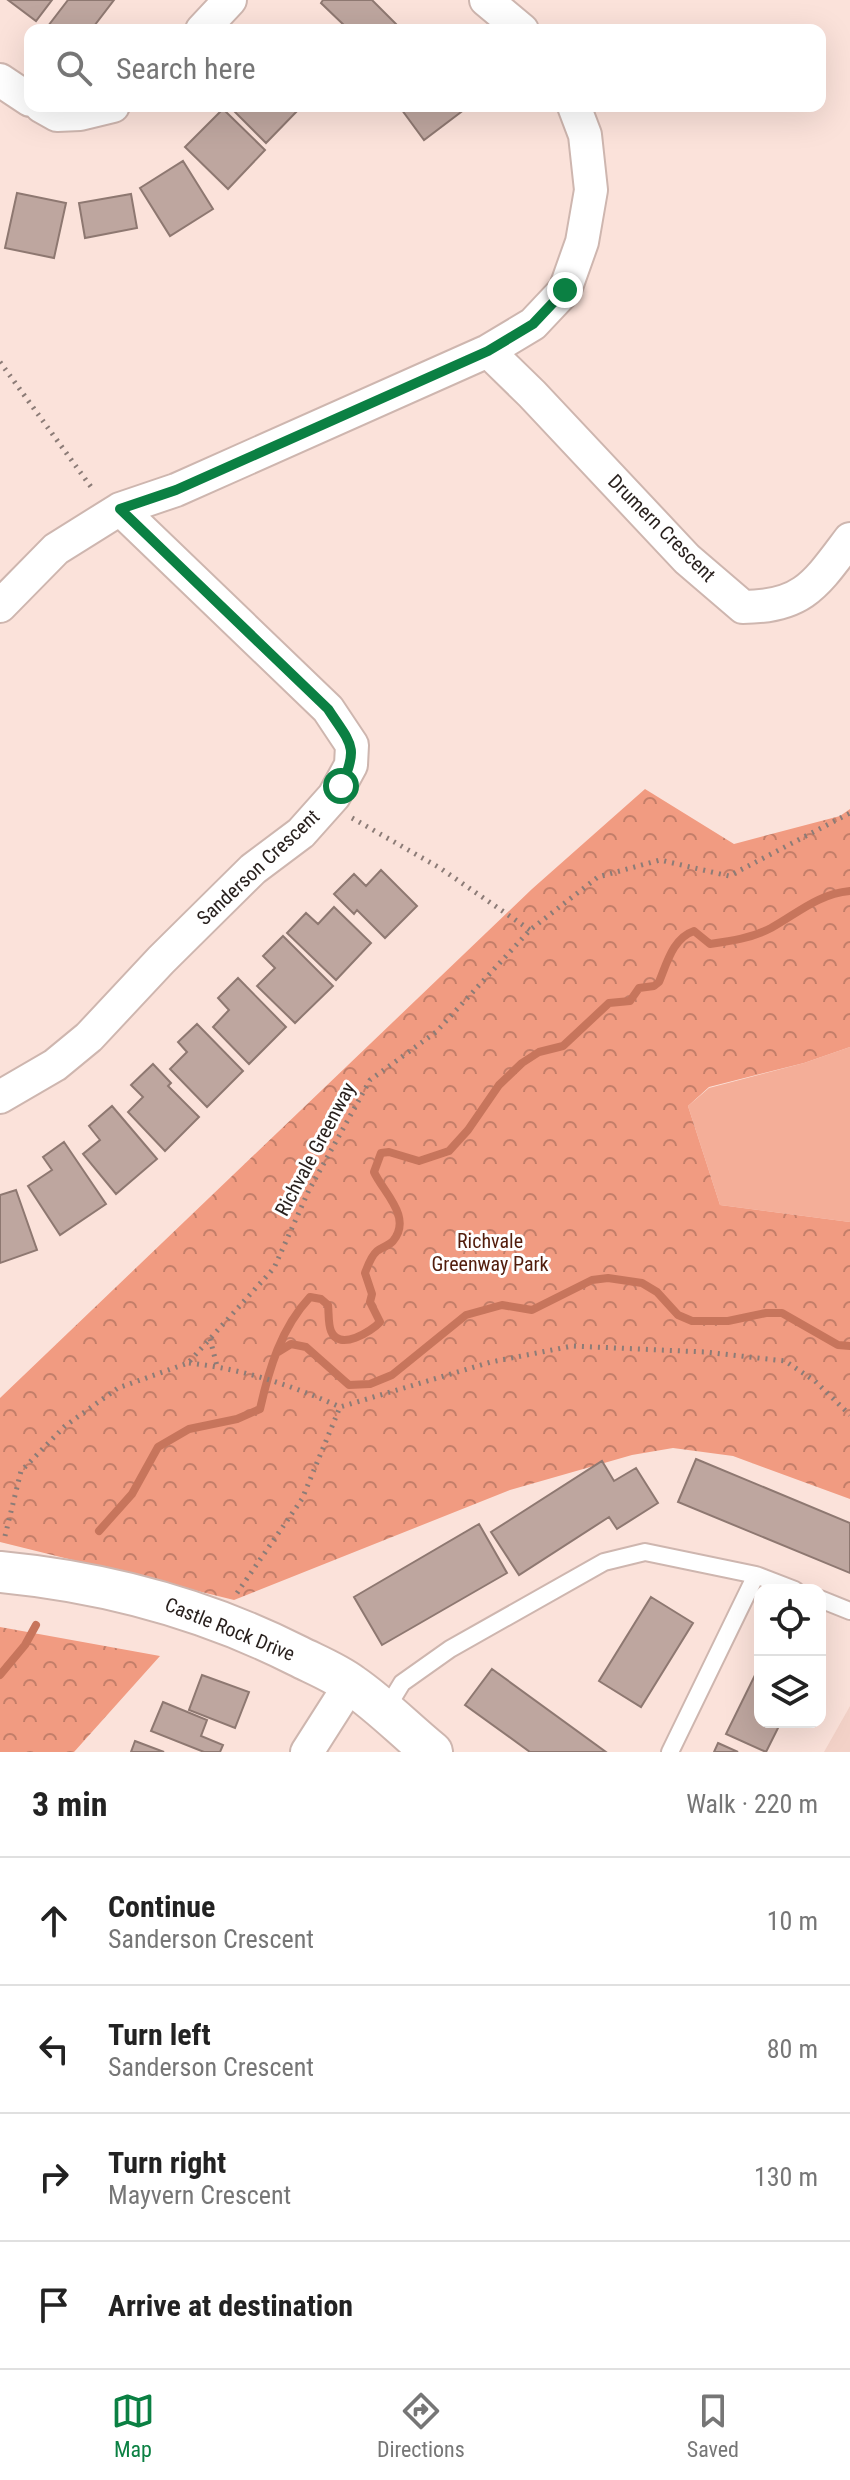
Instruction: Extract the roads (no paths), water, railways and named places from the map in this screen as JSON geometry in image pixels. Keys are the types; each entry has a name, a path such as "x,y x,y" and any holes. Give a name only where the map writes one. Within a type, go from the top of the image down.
{"street":[{"path":"208,24 230,0"},
{"path":"486,0 515,24"},
{"path":"0,80 24,96"},
{"path":"52,112 57,115 88,112"},
{"path":"0,606 107,500 176,490 488,351 533,324 565,290 582,242 591,190 585,135 576,112"},
{"name":"Drumern Crescent","path":"488,351 687,559 743,607 771,607 802,596 850,539"},
{"name":"Sanderson Crescent","path":"0,1097 55,1065 89,1037 253,869 301,833 341,786 351,765 352,745 328,709 107,500"},
{"name":"Castle Rock Drive","path":"2,1554 49,1577 173,1604 263,1639 351,1683 432,1752"},
{"path":"307,1752 351,1683"}],"lane":[{"path":"385,1711 402,1683 450,1649 604,1562 645,1552 756,1575 779,1584"},
{"path":"670,1752 756,1575"},
{"path":"826,1601 850,1611"}],"waterway":[{"path":"99,1531 132,1494 158,1447 189,1429 237,1419 260,1409 284,1336 310,1297 321,1299 328,1305 331,1331 341,1340 356,1338 380,1322 370,1302 372,1294 365,1273 375,1253 393,1241 400,1223 394,1205 374,1172 381,1153 389,1152 419,1161 449,1151 468,1130 499,1085 522,1063 539,1052 563,1046 609,1003 630,1001 639,988 659,982 672,952 687,934 694,931 710,944 749,937 771,928 818,900 850,891"},
{"path":"278,1352 291,1344 306,1347 349,1385 370,1384 392,1375 466,1315 502,1305 532,1310 592,1280 608,1278 642,1283 657,1292 678,1315 692,1321 728,1321 782,1313 838,1345 850,1346"},
{"path":"0,1675 25,1645 36,1625"}],"park label":[{"name":"Richvale Greenway Park","path":"490,1252"}]}
